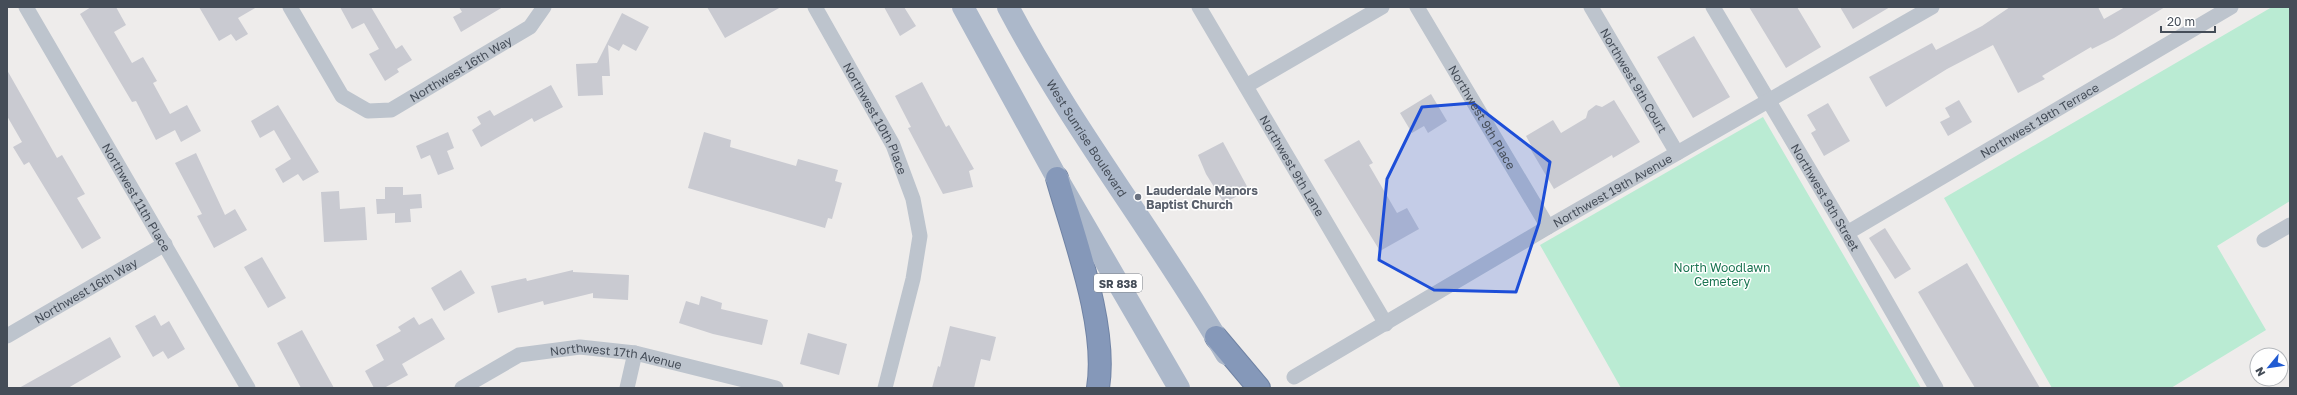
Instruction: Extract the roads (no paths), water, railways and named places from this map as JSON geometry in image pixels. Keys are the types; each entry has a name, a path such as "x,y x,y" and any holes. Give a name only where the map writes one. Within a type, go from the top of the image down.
{"highway":[{"path":"1057,178 1093,309 1100,361 1098,388"},
{"path":"1216,337 1259,388"}],"main road":[{"name":"SR 838","path":"963,7 1057,178 1179,388"},
{"name":"West Sunrise Boulevard","path":"1008,7 1027,43 1097,155 1216,337 1246,388"}],"street":[{"name":"Northwest 11th Place","path":"26,7 248,388"},
{"name":"Northwest 16th Way","path":"290,7 342,96 368,111 391,110 530,27 544,8"},
{"name":"Northwest 10th Place","path":"815,7 893,145 913,199 920,236 913,279 885,388"},
{"name":"Northwest 9th Lane","path":"1199,7 1386,324"},
{"path":"1246,86 1382,7"},
{"name":"Northwest 9th Place","path":"1417,7 1548,228"},
{"name":"Northwest 9th Court","path":"1590,7 1677,153"},
{"name":"Northwest 9th Street","path":"1713,7 1847,233 1936,388"},
{"name":"Northwest 19th Avenue","path":"1294,377 1677,153 1931,7"},
{"name":"Northwest 19th Terrace","path":"1847,233 2231,7"},
{"path":"2264,240 2290,224"},
{"name":"Northwest 16th Way","path":"7,336 165,244"},
{"name":"Northwest 17th Avenue","path":"462,388 519,355 580,347 636,353 776,388"},
{"path":"627,388 636,353"}],"place":[{"name":"Lauderdale Manors Baptist Church","path":"1138,197"}],"park label":[{"name":"North Woodlawn Cemetery","path":"1722,274"}]}
